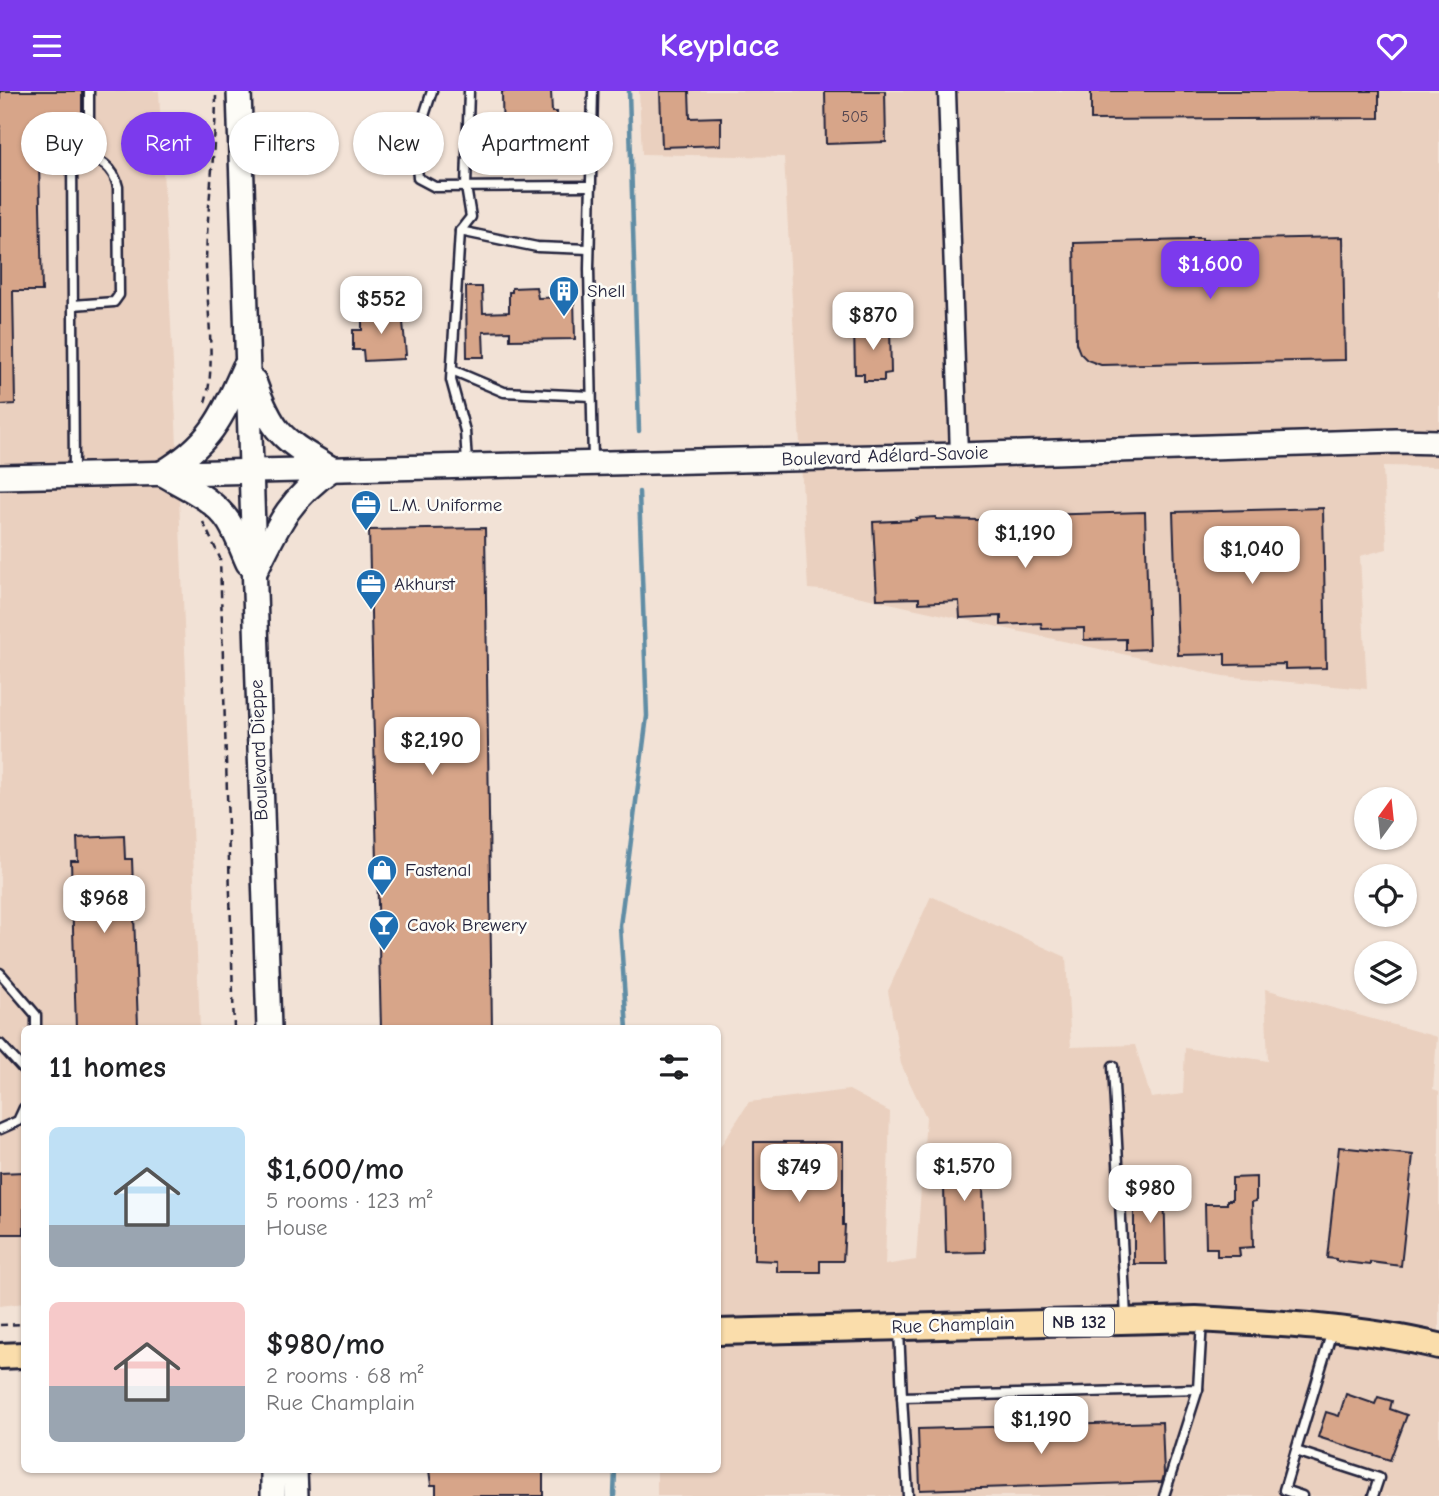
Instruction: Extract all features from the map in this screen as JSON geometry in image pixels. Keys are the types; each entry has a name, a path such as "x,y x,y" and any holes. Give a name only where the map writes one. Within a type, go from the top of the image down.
{"main road":[{"name":"Boulevard Dieppe","path":"239,91 269,1025"},
{"path":"247,362 265,413 277,431 287,441 332,469 302,492 287,509 253,575"},
{"path":"0,477 161,473 183,460 206,440 226,410 247,362"},
{"name":"Boulevard Adélard-Savoie","path":"161,473 250,461 332,469 959,455 1368,441 1439,442"},
{"path":"161,473 211,503 224,516 253,575"},
{"name":"Rue Champlain","path":"721,1332 1202,1319 1262,1321 1332,1328 1439,1346"},
{"path":"0,1356 21,1355"},
{"path":"272,1473 274,1496"},
{"path":"295,1473 296,1496"}],"street":[{"path":"947,91 959,455"}],"lane":[{"path":"89,91 89,112"},
{"path":"432,91 415,143 418,178 435,187 591,186"},
{"path":"467,466 465,431 451,380 460,231 471,217 466,187 469,91"},
{"path":"593,91 589,249 593,463"},
{"path":"73,305 114,302 119,295 118,187 111,169 107,167"},
{"path":"72,175 74,475"},
{"path":"460,231 537,247 589,249"},
{"path":"452,370 504,392 591,396"},
{"path":"0,973 36,1014 36,1025"},
{"path":"0,1044 21,1067"},
{"path":"1113,1066 1126,1320"},
{"path":"0,1129 18,1121 21,1114"},
{"path":"1164,1496 1198,1389 1202,1319"},
{"path":"899,1327 908,1496"},
{"path":"1302,1496 1284,1490 1332,1328"},
{"path":"902,1397 1198,1389"},
{"path":"1296,1451 1379,1478 1373,1496"}],"path":[{"path":"203,408 210,377 206,263 216,91"},
{"path":"199,516 211,536 219,558 234,1025"},
{"path":"0,1325 21,1324"}],"shaded area":[{"path":"0,91 159,91 160,112 121,112 121,175 163,175 200,1025 21,1025 21,1303 0,1306"},
{"path":"639,91 1439,91 1439,467 1383,466 1387,549 1360,556 1367,689 1223,676 834,591 808,589 784,157 642,154"},
{"path":"931,896 1066,957 1071,1047 1135,1045 1151,1098 1183,1094 1185,1048 1268,1061 1265,989 1437,1037 1433,1089 1439,1091 1439,1496 657,1496 657,1473 721,1473 721,1145 749,1102 849,1090 890,1112 885,1265 916,1260 926,1117 901,1064 888,991"}],"building":[{"path":"0,91 82,91 82,112 21,112 21,175 39,175 42,291 13,291 15,404 0,405"},
{"path":"502,91 551,91 552,112 502,112"},
{"path":"660,91 689,91 690,118 721,117 721,145 662,147"},
{"path":"825,91 885,91 886,142 826,144"},
{"path":"1091,91 1379,91 1379,118 1091,120"},
{"path":"1343,237 1345,360 1101,365 1087,360 1080,353 1076,343 1074,243 1189,238"},
{"name":"Shell","path":"466,287 482,287 483,313 509,312 509,292 512,292 512,288 536,287 538,298 574,297 575,339 510,340 510,331 483,332 484,357 467,357"},
{"path":"402,311 406,355 404,359 364,361 363,350 353,350 353,330 362,330 362,312"},
{"path":"854,326 890,326 891,373 884,374 884,381 864,381 864,374 855,374"},
{"path":"1323,508 1326,668 1285,669 1285,664 1225,665 1225,654 1178,655 1173,512"},
{"path":"1145,512 1149,649 1126,650 1126,639 1084,640 1084,628 1042,629 1041,623 1001,625 1001,616 960,618 959,601 919,603 919,598 877,599 873,522 936,517 979,520 1039,515"},
{"path":"485,528 492,1025 381,1025 369,530"},
{"path":"124,836 125,859 132,859 138,1025 76,1025 71,861 78,861 77,838"},
{"path":"754,1142 843,1142 843,1261 820,1261 820,1272 777,1272 777,1261 754,1260"},
{"path":"1339,1147 1413,1155 1401,1266 1370,1262 1370,1265 1327,1258"},
{"path":"982,1154 985,1252 946,1253 943,1155"},
{"path":"21,1172 21,1234 0,1234 0,1173"},
{"path":"1256,1177 1256,1201 1252,1202 1253,1247 1239,1248 1240,1256 1217,1256 1217,1248 1206,1248 1205,1204 1227,1204 1227,1200 1232,1200 1232,1178"},
{"path":"1164,1185 1166,1264 1134,1264 1134,1186"},
{"path":"1346,1394 1375,1404 1378,1397 1392,1401 1390,1409 1407,1415 1390,1460 1318,1437 1326,1412 1339,1416"},
{"path":"1162,1422 1162,1482 920,1490 918,1429"},
{"path":"429,1473 543,1473 543,1496 436,1496 436,1485 431,1485"}],"waterway":[{"path":"629,91 639,431"},
{"path":"627,1025 620,926 647,716 639,492"},
{"path":"614,1496 615,1473"}],"place":[{"name":"Shell","path":"564,318"},
{"name":"L.M. Uniforme","path":"366,532"},
{"name":"Akhurst","path":"371,611"},
{"name":"Fastenal","path":"382,897"},
{"name":"Cavok Brewery","path":"384,952"}]}
